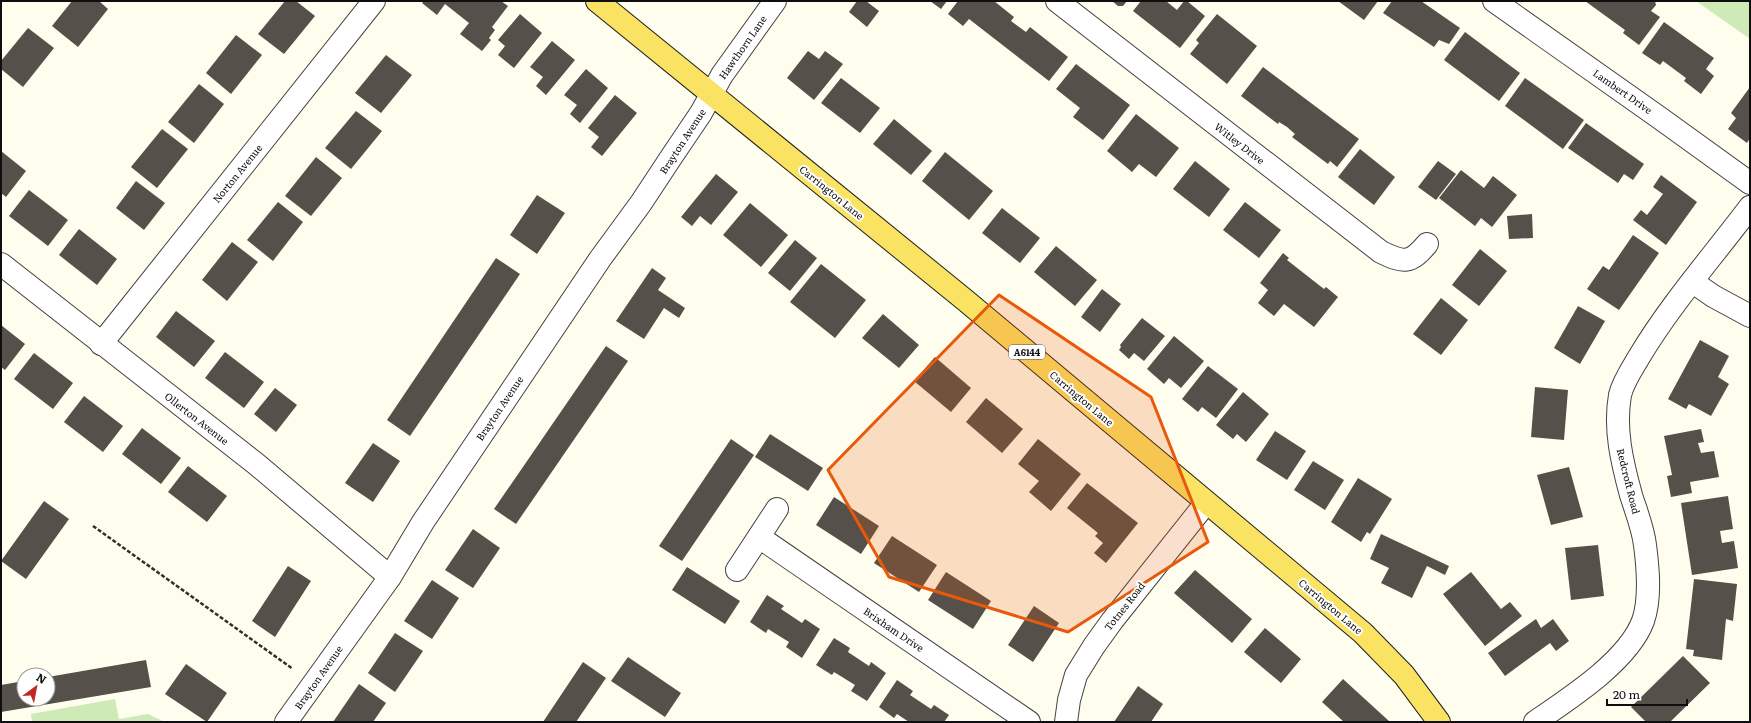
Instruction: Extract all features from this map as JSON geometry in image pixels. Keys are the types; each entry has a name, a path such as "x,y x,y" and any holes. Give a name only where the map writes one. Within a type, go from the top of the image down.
{"main road":[{"name":"Carrington Lane","path":"597,1 965,300 1363,633 1404,675 1439,722"}],"street":[{"name":"Norton Avenue","path":"101,344 374,1"},
{"name":"Hawthorn Lane","path":"711,94 722,75 775,1"},
{"name":"Witley Drive","path":"1057,1 1381,252 1398,260 1407,261 1417,256 1427,244"},
{"name":"Lambert Drive","path":"1494,1 1657,116 1750,184"},
{"name":"Brayton Avenue","path":"286,722 390,576 427,516 600,259 641,203 701,113 711,94"},
{"name":"Redcroft Road","path":"1535,722 1570,698 1610,665 1638,633 1644,619 1648,591 1645,544 1620,455 1618,420 1620,394 1630,372 1649,340 1750,207"},
{"name":"Ollerton Avenue","path":"1,264 101,344 255,463 390,576"},
{"path":"1693,282 1714,296 1750,316"},
{"name":"Totnes Road","path":"1066,722 1069,700 1076,675 1094,646 1112,621 1206,503"},
{"path":"737,570 777,509"},
{"name":"Brixham Drive","path":"759,537 1030,722"}],"path":[{"path":"93,526 312,684"}],"highlighted area":[{"path":"999,295 1151,397 1208,542 1068,632 889,577 828,470"}],"green space":[{"path":"1696,1 1750,1 1750,39"},
{"path":"115,699 119,719 148,714 165,722 32,722 31,714"}],"building":[{"path":"72,1 99,1 108,9 78,47 52,26"},
{"path":"285,1 296,1 315,16 284,54 258,34"},
{"path":"424,1 501,1 508,6 492,27 495,30 489,38 491,40 482,51 460,34 469,23 445,4 437,15 422,3"},
{"path":"857,1 866,1 879,11 867,27 849,12"},
{"path":"930,1 947,1 941,9"},
{"path":"958,1 994,1 1014,17 1011,21 1026,32 1030,27 1068,57 1049,81 969,19 963,26 948,14"},
{"path":"1112,1 1127,1 1123,6 1118,6"},
{"path":"1141,1 1166,1 1177,10 1184,1 1187,1 1205,16 1180,48 1133,11"},
{"path":"1338,1 1378,1 1364,20"},
{"path":"1392,1 1421,1 1460,28 1449,44 1439,40 1434,47 1383,13"},
{"path":"1585,1 1655,1 1656,5 1651,11 1660,17 1639,45 1623,33 1625,30"},
{"path":"520,14 542,33 514,68 498,55 505,46 498,40"},
{"path":"1217,14 1257,46 1227,84 1190,54 1199,43 1196,40"},
{"path":"1664,22 1714,58 1706,69 1714,76 1701,94 1684,81 1686,78 1663,61 1660,65 1642,53"},
{"path":"28,28 54,48 23,87 1,69 1,61"},
{"path":"1465,32 1520,73 1499,101 1444,60"},
{"path":"236,35 262,55 231,94 206,73"},
{"path":"552,41 575,60 546,95 536,86 543,77 530,67"},
{"path":"808,51 819,59 825,51 843,64 814,100 787,78"},
{"path":"386,55 412,75 381,113 355,93"},
{"path":"1076,64 1130,105 1103,140 1073,117 1080,108 1056,89"},
{"path":"1263,67 1359,139 1337,167 1330,161 1328,164 1292,137 1295,134 1287,127 1279,122 1278,124 1241,96"},
{"path":"586,69 608,88 580,123 570,114 577,105 564,95"},
{"path":"841,78 880,108 860,133 821,103"},
{"path":"1525,78 1584,120 1563,149 1505,106"},
{"path":"199,84 224,104 194,143 168,122"},
{"path":"1750,87 1750,138 1747,143 1728,129 1736,118 1731,113"},
{"path":"615,95 637,113 602,156 591,147 599,137 588,128"},
{"path":"356,111 382,131 351,169 325,148"},
{"path":"1136,114 1179,148 1156,177 1139,164 1132,172 1107,151"},
{"path":"894,119 932,151 911,175 873,144"},
{"path":"1586,123 1644,164 1633,180 1624,174 1618,183 1568,148"},
{"path":"162,129 188,149 157,188 131,167"},
{"path":"1360,149 1395,177 1374,205 1338,177"},
{"path":"1,151 26,171 6,197 1,193"},
{"path":"945,152 993,191 969,220 922,181"},
{"path":"316,157 342,178 311,216 285,196"},
{"path":"1195,161 1230,189 1209,217 1173,189"},
{"path":"1438,161 1456,174 1436,200 1418,187"},
{"path":"1461,170 1484,188 1493,176 1517,195 1492,227 1481,218 1475,226 1439,198"},
{"path":"716,174 738,192 711,225 700,216 692,226 681,217"},
{"path":"1661,175 1697,202 1666,245 1633,220 1641,210 1647,215 1663,194 1653,187"},
{"path":"136,181 165,203 144,230 116,208"},
{"path":"29,190 68,220 48,246 9,216"},
{"path":"537,195 565,213 537,254 510,235"},
{"path":"278,202 303,222 273,261 247,240"},
{"path":"1245,202 1281,230 1259,258 1223,230"},
{"path":"750,203 788,235 761,267 723,235"},
{"path":"1002,208 1040,238 1020,263 982,233"},
{"path":"1532,214 1533,238 1509,239 1507,216"},
{"path":"79,229 117,259 97,285 59,255"},
{"path":"1633,235 1659,253 1619,310 1587,289 1603,266 1609,270"},
{"path":"795,240 817,258 790,291 768,273"},
{"path":"232,242 258,262 227,301 202,280"},
{"path":"1056,246 1097,280 1075,306 1034,272"},
{"path":"1480,249 1507,271 1479,306 1452,285"},
{"path":"1283,253 1289,258 1287,260 1324,289 1326,287 1338,297 1314,327 1284,304 1274,316 1258,303 1268,290 1260,283"},
{"path":"496,258 520,274 410,436 387,420"},
{"path":"821,264 866,300 835,338 790,302"},
{"path":"652,268 666,278 658,290 685,308 679,318 664,308 644,339 616,321"},
{"path":"1102,289 1121,304 1100,332 1081,317"},
{"path":"1441,298 1468,320 1441,355 1413,334"},
{"path":"1578,306 1605,321 1580,364 1554,348"},
{"path":"176,311 215,341 194,367 156,337"},
{"path":"883,314 919,345 899,368 862,338"},
{"path":"1142,318 1165,336 1144,361 1134,353 1129,359 1119,350 1121,347 1120,345"},
{"path":"1,325 25,344 5,370 1,367"},
{"path":"1174,336 1204,361 1181,388 1169,378 1164,384 1147,369"},
{"path":"1700,340 1729,356 1718,377 1729,384 1711,416 1689,404 1686,409 1668,399"},
{"path":"606,346 628,361 516,524 494,509"},
{"path":"225,352 264,382 244,408 205,378"},
{"path":"34,353 73,383 53,409 14,379"},
{"path":"935,357 971,388 951,412 914,381"},
{"path":"1208,366 1238,389 1216,418 1202,407 1198,412 1182,399"},
{"path":"1535,387 1568,390 1564,440 1531,437"},
{"path":"275,388 297,405 276,432 254,414"},
{"path":"1243,392 1269,414 1246,442 1237,434 1233,439 1216,425"},
{"path":"84,396 123,426 103,452 64,422"},
{"path":"986,398 1023,429 1002,453 966,422"},
{"path":"142,428 181,458 161,484 122,454"},
{"path":"1701,429 1704,442 1698,443 1701,453 1714,451 1719,477 1690,482 1692,493 1671,497 1667,476 1672,475 1664,436"},
{"path":"1275,431 1306,451 1287,480 1256,460"},
{"path":"770,434 823,468 808,491 755,457"},
{"path":"731,439 754,455 682,561 659,546"},
{"path":"1038,439 1081,474 1051,511 1029,492 1039,481 1018,464"},
{"path":"373,443 400,461 373,502 345,483"},
{"path":"1313,461 1344,480 1325,510 1294,490"},
{"path":"188,466 227,496 207,522 168,492"},
{"path":"1569,467 1583,517 1551,525 1537,475"},
{"path":"1358,478 1392,499 1370,534 1367,532 1361,542 1331,522"},
{"path":"1087,483 1138,523 1106,563 1094,553 1103,543 1095,536 1098,533 1067,508"},
{"path":"1728,496 1733,529 1720,531 1722,543 1734,541 1738,568 1692,575 1681,503"},
{"path":"834,497 879,526 861,554 816,525"},
{"path":"44,501 69,519 26,579 1,561"},
{"path":"473,529 500,548 473,588 445,570"},
{"path":"1381,534 1449,566 1445,575 1427,566 1412,598 1381,583 1389,568 1370,559"},
{"path":"892,536 937,565 919,592 874,563"},
{"path":"1598,545 1604,596 1571,600 1565,548"},
{"path":"288,566 311,581 275,637 252,621"},
{"path":"687,567 740,601 725,624 672,590"},
{"path":"1195,570 1252,619 1232,643 1174,593"},
{"path":"946,572 991,601 973,629 928,600"},
{"path":"1471,572 1501,609 1510,602 1522,616 1485,646 1443,594"},
{"path":"1694,579 1737,584 1733,621 1726,619 1722,660 1693,656 1694,650 1686,649"},
{"path":"432,580 459,598 432,639 404,621"},
{"path":"767,595 784,606 781,609 802,623 805,619 820,629 802,658 786,647 789,642 768,629 766,633 750,622"},
{"path":"1034,606 1059,623 1033,662 1008,645"},
{"path":"1536,619 1541,628 1553,619 1569,641 1556,651 1550,643 1505,676 1488,653"},
{"path":"1265,628 1301,659 1281,683 1244,652"},
{"path":"395,633 423,651 395,692 368,673"},
{"path":"834,638 850,648 848,652 869,666 871,662 886,673 867,701 851,691 855,685 834,672 832,675 816,665"},
{"path":"1683,656 1710,683 1670,722 1646,722 1631,707"},
{"path":"628,657 681,693 665,717 611,681"},
{"path":"146,660 151,687 56,703 56,676"},
{"path":"583,662 606,678 576,722 543,722"},
{"path":"186,664 227,693 207,722 165,694"},
{"path":"1343,679 1390,722 1344,722 1322,702"},
{"path":"897,680 913,691 910,695 931,709 934,705 949,715 944,722 909,722 897,714 894,718 879,707"},
{"path":"16,682 16,707 31,707 1,712 1,685"},
{"path":"359,684 386,703 373,722 333,722"},
{"path":"1138,686 1163,704 1151,722 1114,722"}]}
